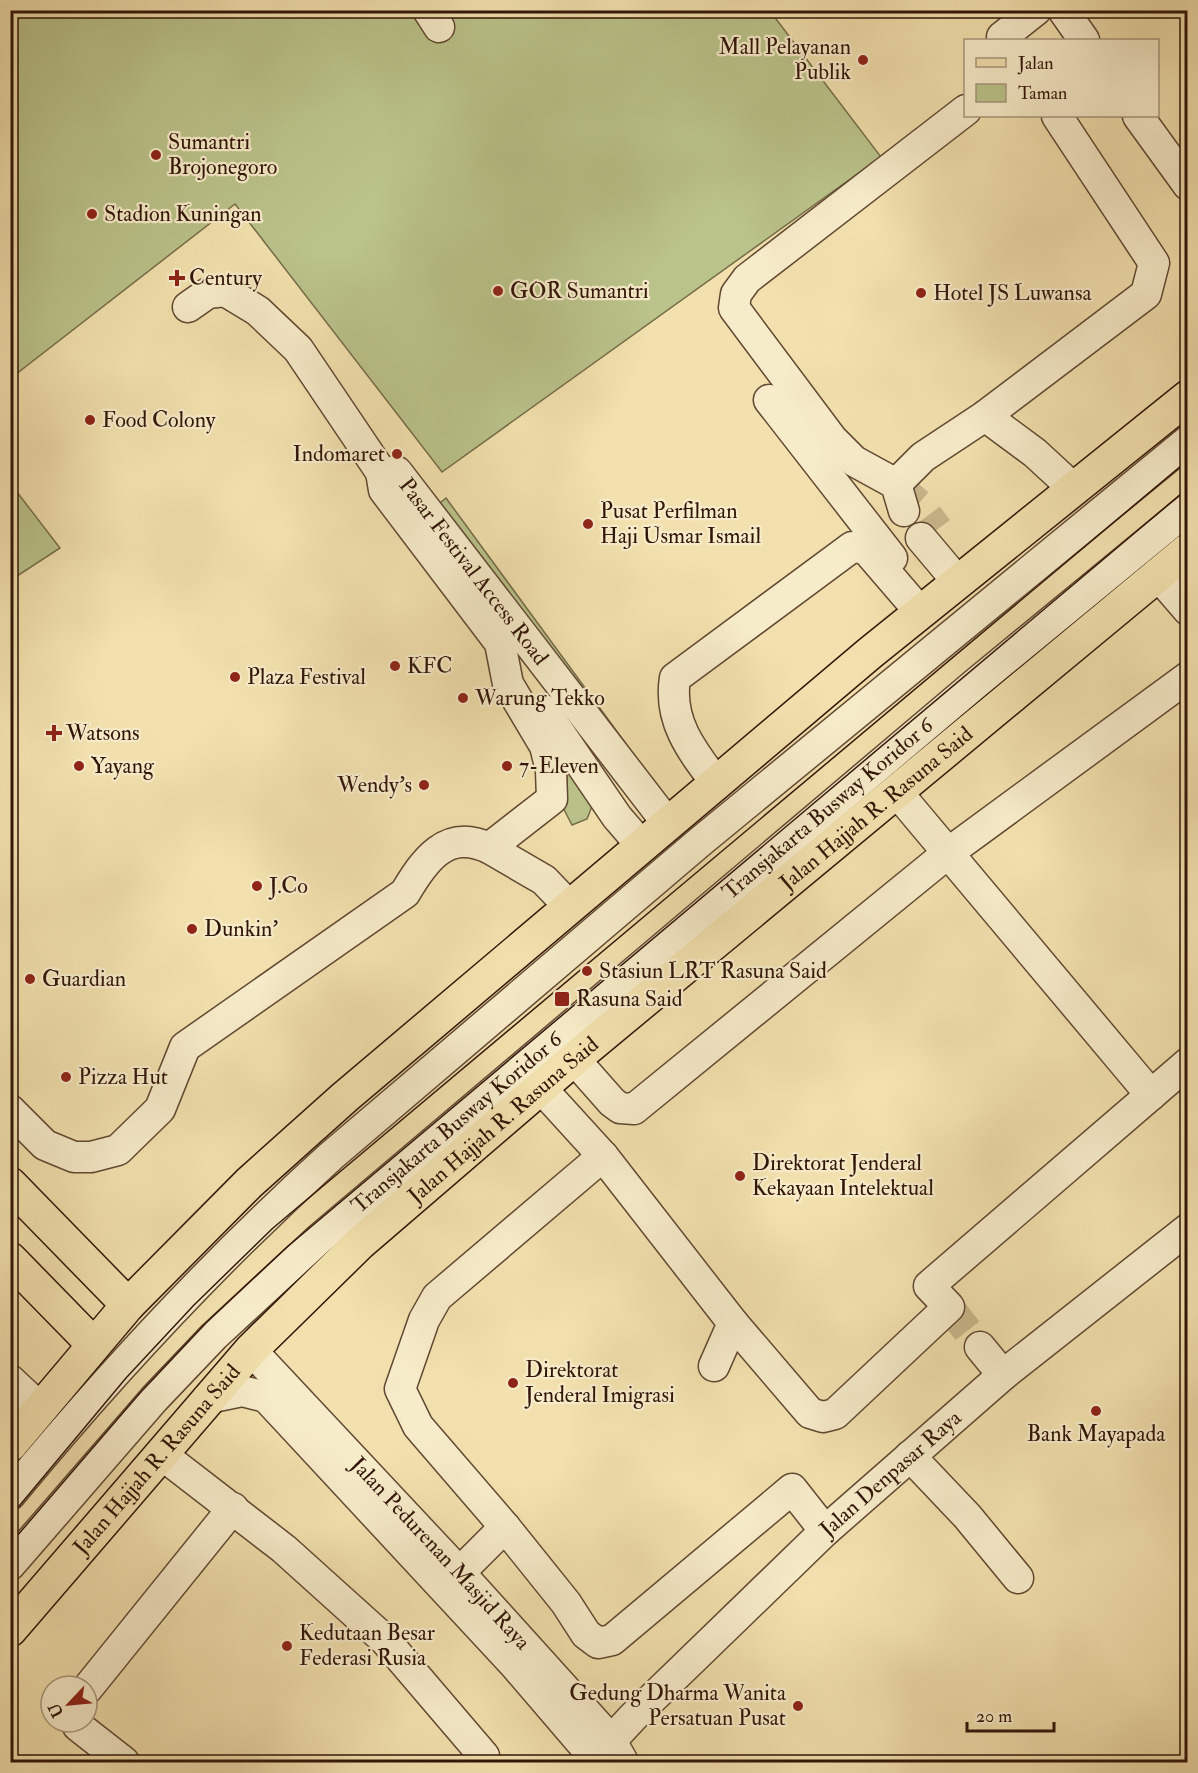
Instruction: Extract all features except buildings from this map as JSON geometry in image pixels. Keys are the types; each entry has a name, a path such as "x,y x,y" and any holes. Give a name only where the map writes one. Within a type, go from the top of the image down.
{"main road":[{"path":"10,1445 128,1305 249,1183 354,1090 668,824 966,576 1188,398"},
{"name":"Jalan Hajjah R. Rasuna Said","path":"10,1630 251,1350 360,1243 574,1059 1188,550"},
{"path":"10,1184 128,1305"},
{"path":"57,1233 15,1263 93,1344"}],"street":[{"path":"1004,39 1002,37 1036,10"},
{"path":"1063,10 1083,39"},
{"path":"964,112 747,279 736,294 734,308 832,439 854,461 900,498 923,457 985,416 1146,294 1154,263 1057,117"},
{"path":"1139,117 1188,185"},
{"path":"188,308 208,293 225,291 258,311 298,349 381,472"},
{"path":"769,399 927,608"},
{"path":"985,416 1035,453 1074,489"},
{"path":"10,1495 65,1429 170,1314 284,1199 331,1156 701,841 1188,441"},
{"name":"Pasar Festival Access Road","path":"642,846 611,808 500,643 384,490 381,472 397,472 668,824"},
{"name":"Transjakarta Busway Koridor 6","path":"10,1565 154,1399 214,1336 319,1239 975,684 1188,509"},
{"path":"929,533 966,576"},
{"path":"717,784 684,740 672,694 675,678 852,547 866,549 927,608"},
{"path":"1157,574 1188,610"},
{"name":"Pasar Festival Access Road","path":"489,848 552,799 549,759 545,746 508,684 500,643"},
{"path":"574,1059 612,1102 620,1108 634,1109 948,853 1188,677"},
{"path":"896,791 1151,1095"},
{"path":"10,1110 45,1145 74,1157 91,1157 118,1150 160,1109 185,1047 405,893 423,862 453,842 477,842 489,848 544,880 570,908"},
{"path":"542,1088 603,1156 733,1323 810,1413 823,1417 836,1414 949,1307 929,1286 1188,1063"},
{"path":"603,1156 437,1297 424,1320 400,1389 418,1426 505,1527 566,1603 586,1634 598,1643 612,1640 792,1489 825,1531"},
{"name":"Jalan Denpasar Raya","path":"604,1757 825,1531 1003,1375 1184,1238"},
{"path":"714,1366 733,1323"},
{"path":"980,1347 1003,1375"},
{"name":"Jalan Pedurenan Masjid Raya","path":"251,1350 604,1757"},
{"path":"10,1380 41,1409"},
{"name":"Jalan Pedurenan Masjid Raya","path":"208,1398 242,1391 266,1397 451,1580"},
{"path":"161,1454 284,1549 385,1640 484,1756"},
{"path":"910,1456 954,1500 1018,1578"},
{"path":"99,1674 233,1508"},
{"path":"451,1580 505,1527"},
{"path":"88,1734 124,1762"}],"green space":[{"name":"GOR Sumantri","path":"10,11 770,11 881,157 442,472 235,204 11,378"},
{"path":"10,483 60,548 11,580 10,580"},
{"path":"446,498 635,756 625,763 435,507"},
{"path":"566,762 594,801 587,819 572,825 557,796 567,787"}],"tunnel":[{"path":"896,484 919,504 938,529"},
{"path":"949,1307 980,1347"}],"tram line":[{"path":"10,1517 126,1378 194,1305 273,1228 1188,460"},
{"path":"10,1544 140,1393 206,1323 287,1247 1188,488"}],"place":[{"name":"Mall Pelayanan Publik","path":"863,60"},
{"name":"Sumantri Brojonegoro","path":"156,155"},
{"name":"Stadion Kuningan","path":"92,214"},
{"name":"Century","path":"177,278"},
{"name":"GOR Sumantri","path":"498,291"},
{"name":"Hotel JS Luwansa","path":"921,293"},
{"name":"Food Colony","path":"90,420"},
{"name":"Indomaret","path":"397,454"},
{"name":"Pusat Perfilman Haji Usmar Ismail","path":"588,524"},
{"name":"KFC","path":"395,666"},
{"name":"Plaza Festival","path":"235,677"},
{"name":"Warung Tekko","path":"463,698"},
{"name":"Watsons","path":"54,733"},
{"name":"Yayang","path":"79,766"},
{"name":"7-Eleven","path":"507,766"},
{"name":"Wendy's","path":"424,785"},
{"name":"J.Co","path":"257,886"},
{"name":"Dunkin'","path":"192,929"},
{"name":"Stasiun LRT Rasuna Said","path":"587,971"},
{"name":"Guardian","path":"30,979"},
{"name":"Rasuna Said","path":"562,999"},
{"name":"Pizza Hut","path":"66,1077"},
{"name":"Direktorat Jenderal Kekayaan Intelektual","path":"740,1176"},
{"name":"Direktorat Jenderal Imigrasi","path":"513,1383"},
{"name":"Bank Mayapada","path":"1096,1411"},
{"name":"Kedutaan Besar Federasi Rusia","path":"287,1646"},
{"name":"Gedung Dharma Wanita Persatuan Pusat","path":"798,1706"}]}
